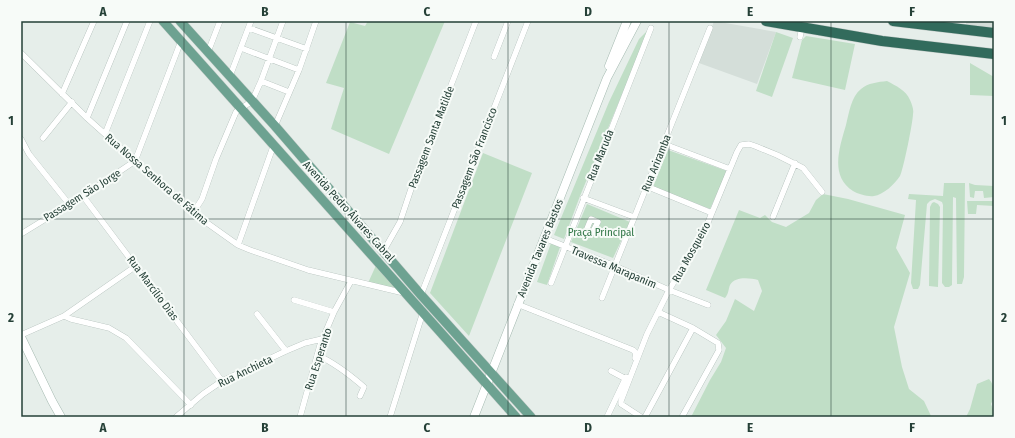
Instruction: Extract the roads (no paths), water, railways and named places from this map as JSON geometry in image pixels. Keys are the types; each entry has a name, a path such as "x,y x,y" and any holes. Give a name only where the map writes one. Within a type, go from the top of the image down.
{"highway":[{"path":"766,21 801,32 994,54"},
{"path":"893,21 994,33"}],"main road":[{"name":"Avenida Pedro Álvares Cabral","path":"164,21 516,417"},
{"name":"Avenida Tavares Bastos","path":"607,78 610,63 627,21"},
{"name":"Avenida Tavares Bastos","path":"474,417 607,78 637,21"},
{"name":"Avenida Pedro Álvares Cabral","path":"184,23 208,52 275,126 420,295 531,417"},
{"path":"21,336 61,417"}],"street":[{"path":"62,94 94,21"},
{"path":"87,118 127,21"},
{"path":"105,134 150,21"},
{"path":"208,52 220,21"},
{"path":"230,76 251,21"},
{"path":"193,213 202,199 236,112 252,101 270,59 283,21"},
{"path":"275,126 299,70 316,21"},
{"name":"Passagem Santa Matilde","path":"383,252 400,222 413,183 476,21"},
{"path":"494,57 508,21"},
{"name":"Passagem São Francisco","path":"420,295 528,21"},
{"path":"249,28 307,49"},
{"name":"Rua Maruda","path":"551,283 651,28"},
{"name":"Rua Ariramba","path":"602,298 710,28"},
{"path":"135,161 181,41"},
{"path":"241,48 299,70"},
{"name":"Rua Nossa Senhora de Fátima","path":"21,53 87,118 193,213 238,245 308,270 407,294"},
{"path":"261,81 289,92"},
{"path":"42,138 72,102"},
{"path":"21,139 29,154 69,204"},
{"path":"238,245 274,144"},
{"path":"664,144 730,169"},
{"name":"Rua Mosqueiro","path":"641,417 621,404 620,401 647,334 669,290 702,237 739,147 741,145 755,146 795,163 803,168 822,192"},
{"name":"Passagem São Jorge","path":"21,234 83,196 135,161"},
{"path":"773,217 795,163"},
{"path":"646,186 712,213"},
{"name":"Rua Marcílio Dias","path":"83,196 222,381"},
{"path":"584,198 634,217"},
{"name":"Travessa Marapanim","path":"544,238 708,305"},
{"path":"21,336 64,316 136,266"},
{"name":"Rua Esperanto","path":"300,417 322,339 334,312 351,281"},
{"path":"294,300 334,312"},
{"path":"518,304 636,352 626,379 607,417"},
{"path":"390,417 423,311"},
{"path":"658,312 693,328 716,341 719,347 682,417"},
{"path":"257,314 286,351"},
{"path":"64,316 70,319 109,328 126,338 191,405"},
{"path":"645,417 693,328"},
{"name":"Rua Anchieta","path":"176,417 203,394 222,381 305,343 322,339"},
{"path":"317,355 329,360 364,387 360,396"},
{"path":"611,370 626,379"}],"park label":[{"name":"Praça Principal","path":"601,232"}]}
